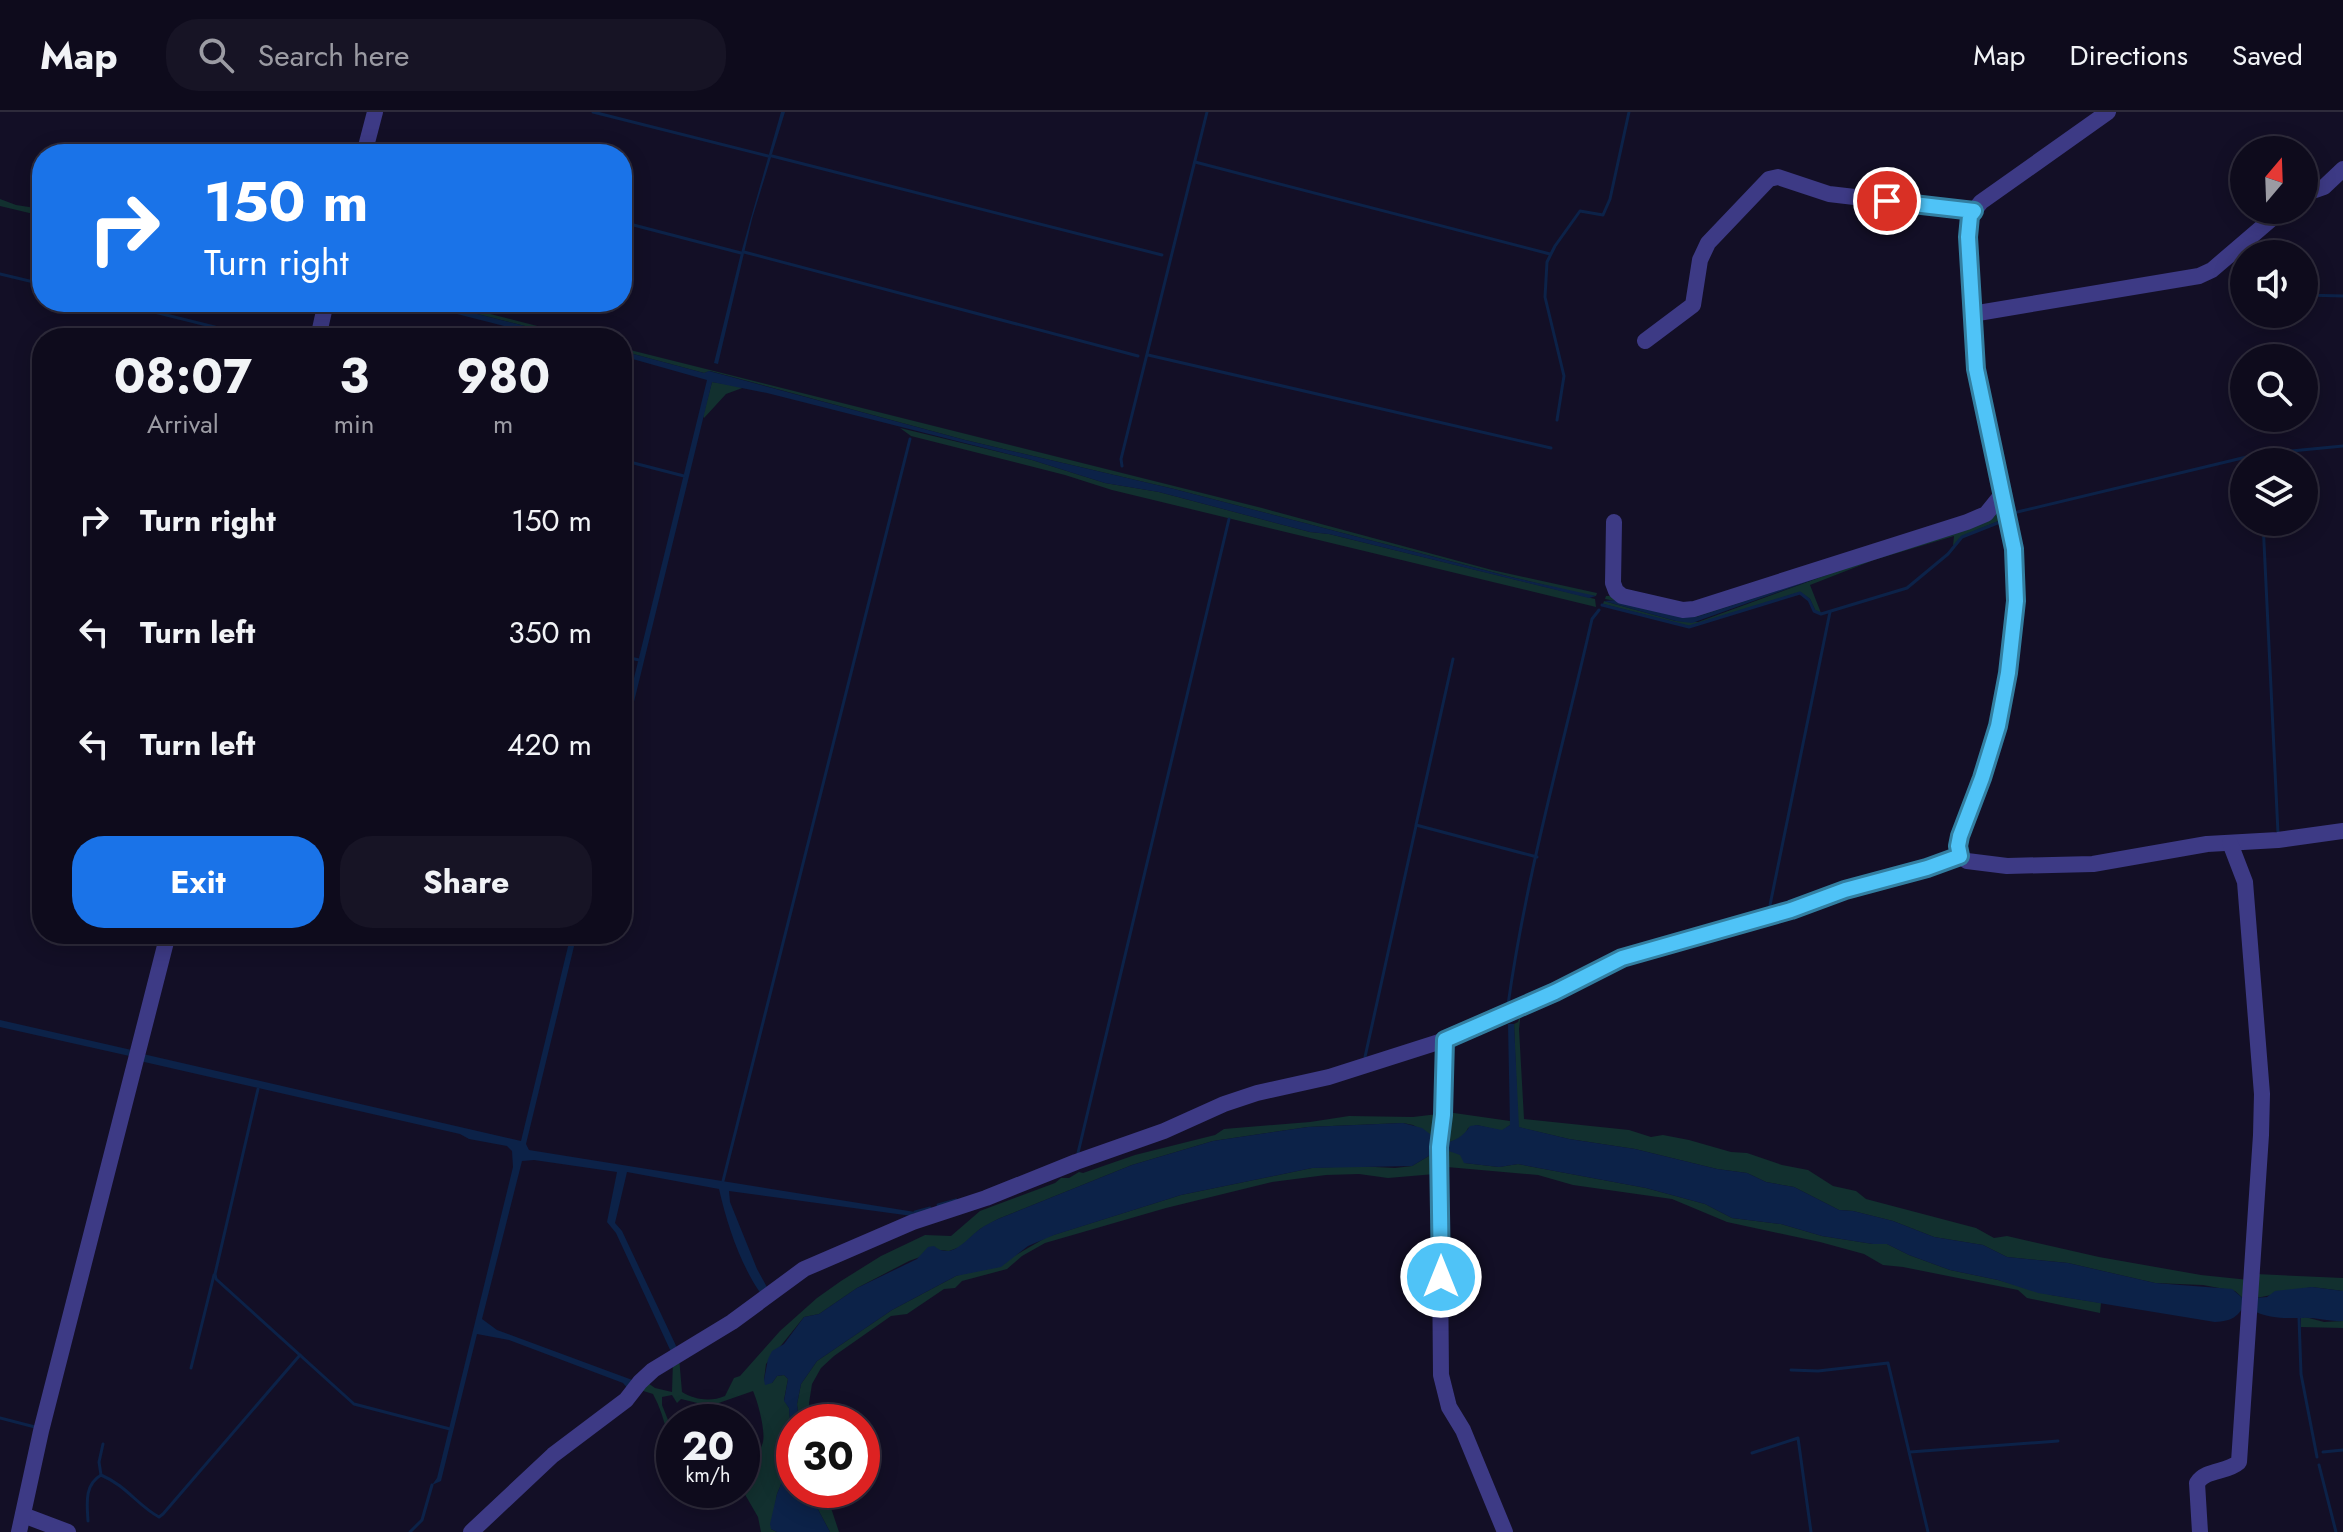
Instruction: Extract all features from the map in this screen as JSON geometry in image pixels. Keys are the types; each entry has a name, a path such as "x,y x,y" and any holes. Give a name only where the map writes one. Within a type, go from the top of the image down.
{"street":[{"path":"367,144 375,112"},
{"path":"2108,112 1981,202 1970,216 1968,237 1976,369 2016,570 2015,623 1998,726 1960,836 1960,856 1967,861 2007,866 2093,864 2207,844 2278,840 2343,831"},
{"path":"2318,189 2343,169"},
{"path":"1645,341 1693,305 1700,260 1708,243 1769,179 1778,177 1829,194 1974,211"},
{"path":"1972,314 2199,276 2212,270 2266,224"},
{"path":"1614,522 1613,583 1616,591 1622,596 1683,610 1732,598 1862,553 1967,522 1986,514 2003,493"},
{"path":"2200,1532 2197,1483 2201,1477 2234,1467 2239,1462 2261,1135 2262,1094 2245,882 2230,843"},
{"path":"471,1532 553,1455 626,1400 653,1370 732,1322 804,1269 913,1222 1141,1140 1224,1104 1257,1093 1329,1077 1445,1040 1555,992 1622,958 1791,910 1845,890 1960,856"},
{"path":"19,1532 41,1431 165,944"},
{"path":"1445,1040 1439,1147 1441,1375 1449,1407 1473,1451 1505,1532"},
{"path":"23,1515 68,1532"}],"green space":[{"path":"0,199 32,207 32,214 0,206"},
{"path":"470,312 482,312 545,328 533,328"},
{"path":"632,350 1262,508 1492,570 1597,593 1596,596 1586,595 1511,577 1174,489 965,440 710,371 704,373 632,354"},
{"path":"712,382 745,387 726,394 704,418 703,416"},
{"path":"900,428 1032,460 1105,483 1159,492 1310,532 1329,534 1595,599 1596,607 1112,490 911,436"},
{"path":"2001,504 2006,518 1962,536 1953,546 1954,536 1874,560 1810,585 1821,613 1800,592 1689,626 1603,604 1604,601 1676,621 1698,622 1832,573 1696,617 1605,599 1606,596 1616,596 1686,613"},
{"path":"1521,1012 1519,1029 1524,1119 1629,1130 1651,1137 1663,1135 1747,1153 1808,1170 1833,1186 1856,1191 1866,1199 1976,1228 1994,1238 2007,1236 2099,1257 2249,1280 2246,1301 2235,1291 2203,1285 2155,1283 2068,1263 2007,1257 1983,1245 1934,1237 1893,1221 1839,1210 1794,1187 1766,1182 1747,1173 1518,1127 1514,1024 1518,1022"},
{"path":"1447,1112 1510,1121 1510,1125 1502,1131 1477,1125 1468,1128 1458,1139 1443,1144"},
{"path":"1438,1114 1434,1137 1403,1123 1308,1127 1213,1141 1132,1165 998,1219 980,1229 960,1247 949,1251 939,1250 909,1261 857,1288 819,1314 804,1317 766,1364 764,1380 772,1383 777,1376 784,1375 788,1379 784,1400 786,1404 776,1404 776,1500 771,1529 777,1532 761,1532 753,1508 760,1508 760,1450 763,1440 760,1404 757,1404 753,1391 716,1404 681,1399 677,1403 672,1395 662,1397 662,1404 658,1404 653,1394 637,1389 645,1381 655,1388 672,1392 673,1361 679,1357 682,1392 703,1399 725,1396 734,1378 740,1376 780,1331 841,1281 881,1256 925,1235 951,1236 980,1211 1061,1178 1215,1135 1224,1129 1349,1116 1413,1117"},
{"path":"1444,1147 1461,1155 1465,1163 1499,1167 1518,1164 1646,1188 1705,1204 1732,1218 1781,1224 1822,1236 1887,1244 1950,1270 2051,1295 2101,1303 2100,1313 2027,1298 2018,1290 1883,1265 1864,1254 1727,1222 1672,1199 1573,1185 1538,1175 1447,1167"},
{"path":"1432,1154 1435,1174 1388,1178 1359,1174 1326,1175 1272,1182 1045,1243 1007,1269 962,1281 955,1288 944,1289 907,1314 891,1316 821,1368 812,1384 809,1404 797,1404 801,1384 817,1361 892,1310 956,1276 1016,1255 1047,1237 1181,1195 1312,1168 1412,1166"},
{"path":"2256,1274 2343,1278 2343,1291 2312,1287 2256,1298"},
{"path":"2301,1318 2324,1322 2343,1321 2343,1328 2301,1327"},
{"path":"817,1508 831,1508 839,1532 830,1532"}],"water":[{"path":"781,112 785,112 752,219 718,364 714,363 741,253"},
{"path":"449,312 470,312 533,328 512,328"},
{"path":"632,354 704,373 709,371 965,440 1174,489 1511,577 1596,596 1589,598 1329,534 1310,532 1159,492 1105,483 1032,460 712,382 632,710 632,686 707,380 632,359"},
{"path":"1832,573 1692,623 1604,601 1617,600 1696,617"},
{"path":"569,944 575,944 526,1144 529,1150 915,1212 912,1216 729,1191 730,1202 768,1289 761,1294 735,1243 719,1189 627,1172 615,1223 622,1231 678,1350 672,1354 616,1233 607,1222 617,1172 522,1161 482,1319 497,1330 635,1381 629,1390 623,1383 509,1340 477,1334 441,1481 432,1485 437,1478 513,1167 512,1151 507,1146 469,1139 460,1134 140,1061 143,1054 521,1141"},
{"path":"0,1020 136,1051 134,1057 0,1027"},
{"path":"1508,1024 1514,1024 1519,1127 1747,1173 1766,1182 1794,1187 1839,1210 1893,1221 1934,1237 1983,1245 2007,1257 2068,1263 2155,1283 2232,1289 2246,1301 2234,1317 2215,1322 2038,1293 1998,1280 1950,1270 1887,1244 1822,1236 1781,1224 1732,1218 1705,1204 1646,1188 1518,1164 1499,1167 1464,1163 1460,1155 1446,1150 1443,1144 1459,1138 1470,1126 1502,1130 1510,1125"},
{"path":"1403,1123 1422,1128 1434,1137 1432,1154 1412,1166 1312,1168 1181,1195 1054,1235 1028,1246 1001,1267 956,1276 892,1310 817,1361 801,1384 797,1404 786,1404 784,1401 788,1379 784,1375 765,1385 772,1351 784,1344 804,1317 819,1314 857,1288 917,1259 928,1247 953,1250 998,1219 1132,1165 1213,1141 1308,1127"},
{"path":"2312,1287 2343,1291 2343,1321 2279,1318 2256,1312 2256,1298 2267,1297 2275,1291"},
{"path":"776,1498 776,1508 817,1508 830,1532 777,1532 771,1529"}],"waterway":[{"path":"593,112 768,156"},
{"path":"1122,466 1121,459 1207,112"},
{"path":"1557,420 1564,376 1545,297 1547,262 1580,211 1603,215 1610,199 1629,112"},
{"path":"772,156 1162,255"},
{"path":"1195,162 1550,254"},
{"path":"632,225 741,253"},
{"path":"744,252 1138,356"},
{"path":"0,274 32,282"},
{"path":"2318,295 2343,296"},
{"path":"154,312 219,328"},
{"path":"1148,355 1551,448"},
{"path":"723,1181 910,439"},
{"path":"2013,513 2259,454 2343,446"},
{"path":"632,463 684,476"},
{"path":"1078,1153 1229,519"},
{"path":"1602,605 1689,627 1800,593 1809,600 1814,611 1821,614 1907,588 1948,554 1962,537 2000,522"},
{"path":"2264,536 2278,833"},
{"path":"1508,1005 1546,811 1592,619 1599,610"},
{"path":"1769,910 1830,612"},
{"path":"632,658 639,660"},
{"path":"1453,659 1416,825 1537,857"},
{"path":"1365,1057 1416,826"},
{"path":"258,1089 216,1279 354,1404 450,1429"},
{"path":"938,1205 956,1200"},
{"path":"915,1212 930,1208"},
{"path":"191,1368 214,1275"},
{"path":"2299,1318 2301,1374 2317,1457"},
{"path":"88,1521 89,1489 101,1475 151,1512 159,1517 163,1514 300,1355"},
{"path":"1791,1370 1818,1371 1888,1363 1928,1532"},
{"path":"0,1418 35,1427"},
{"path":"1752,1453 1798,1438 1811,1532"},
{"path":"1910,1452 2058,1441"},
{"path":"101,1475 99,1462 103,1444"},
{"path":"2323,1452 2343,1450"},
{"path":"2319,1465 2336,1532"},
{"path":"410,1532 422,1520 432,1485"}],"route":[{"path":"1441,1277 1439,1147 1445,1040 1555,992 1622,958 1791,910 1845,890 1909,874 1960,856 1960,836 1991,753 2004,700 2015,623 2014,549 1973,345 1968,237 1970,216 1974,211 1887,201"}]}
